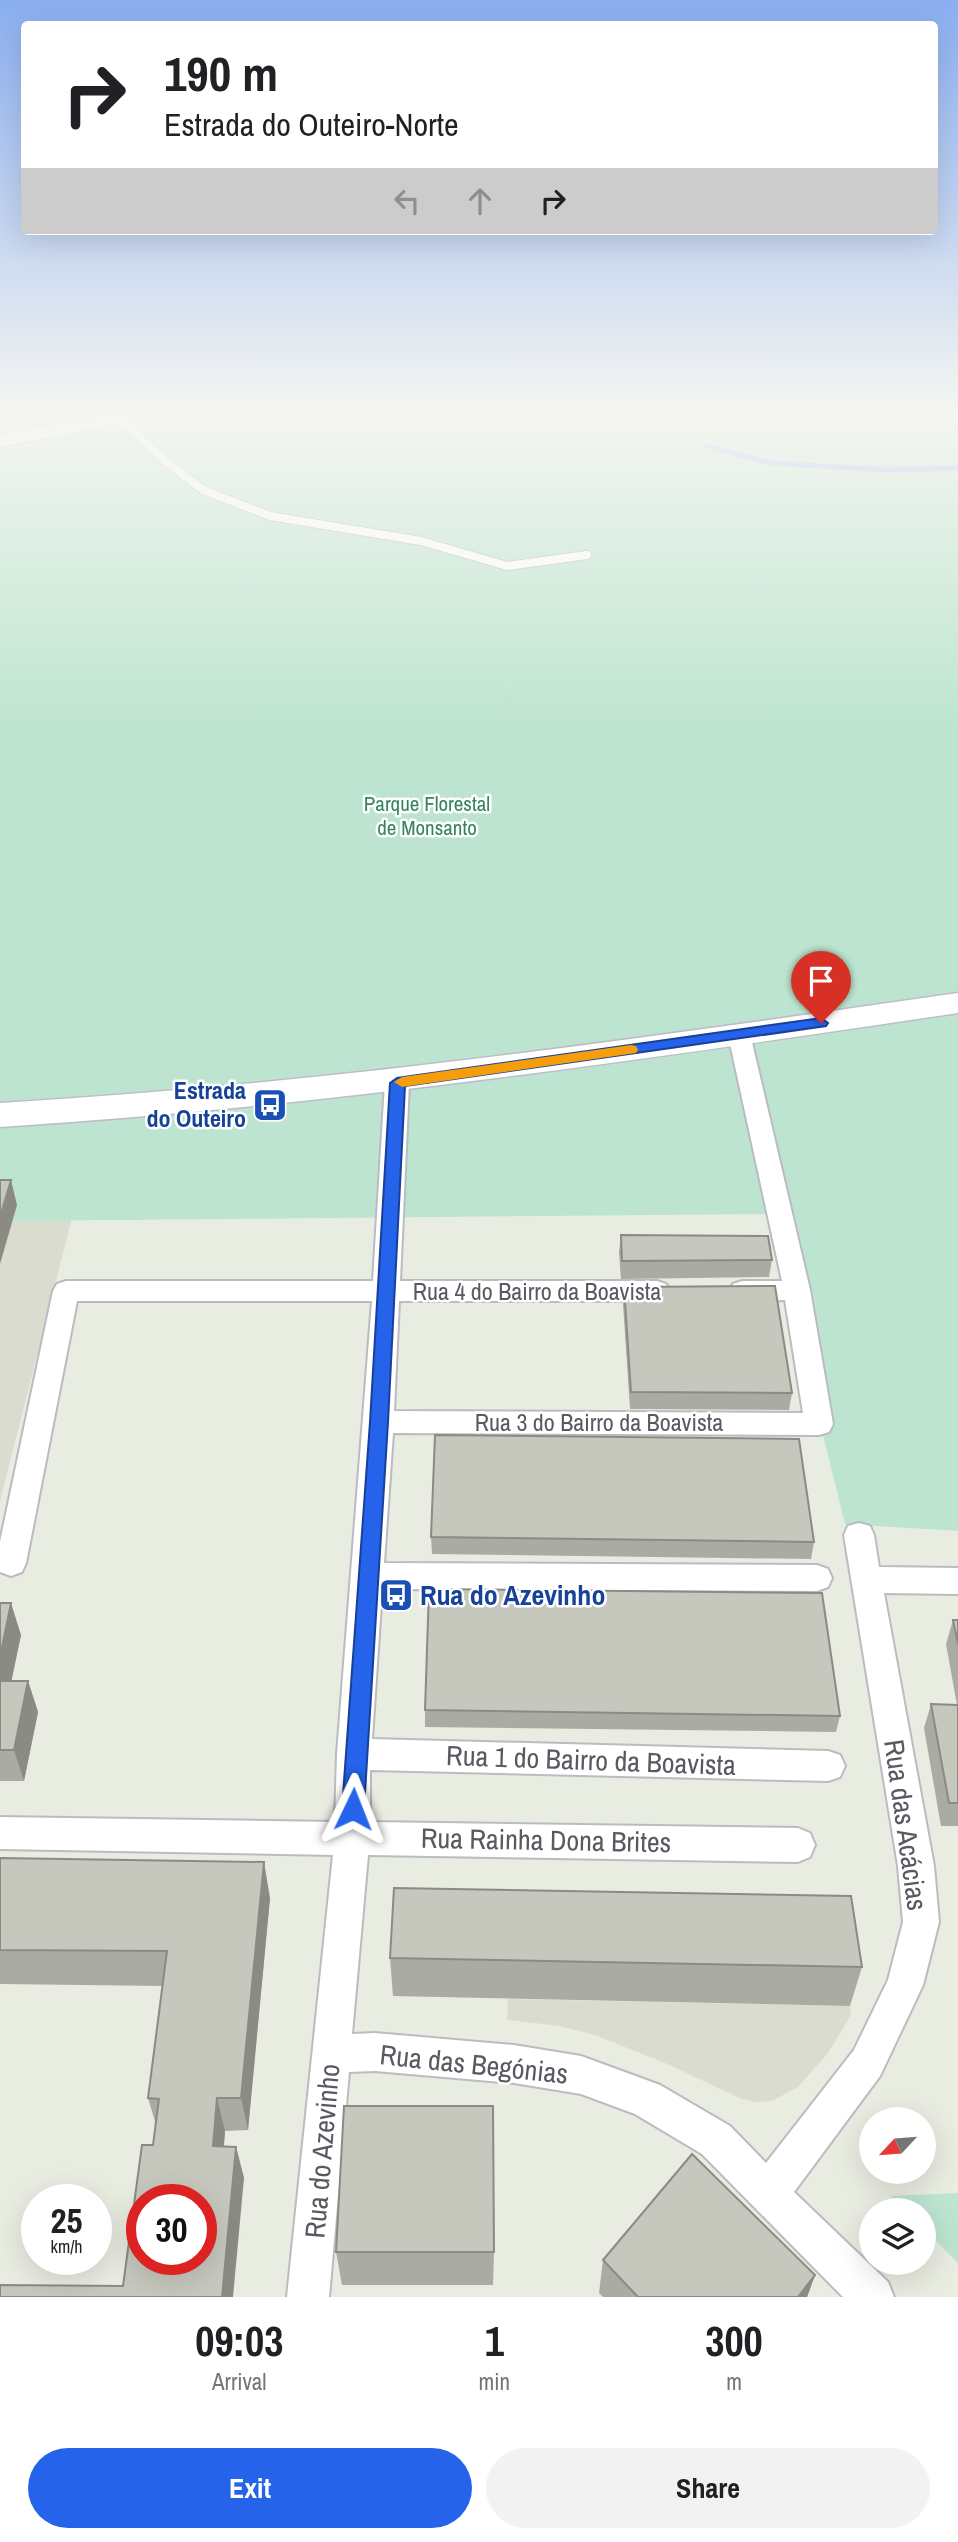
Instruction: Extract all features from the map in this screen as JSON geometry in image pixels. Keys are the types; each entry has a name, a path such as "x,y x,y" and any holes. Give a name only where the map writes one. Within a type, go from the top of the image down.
{"street":[{"path":"0,1115 187,1103 397,1083 958,1003"},
{"path":"714,1291 797,1290 739,1034"},
{"name":"Rua do Azevinho","path":"308,2297 352,1837 355,1754 379,1422 397,1083"},
{"name":"Rua 3 do Bairro da Boavista","path":"379,1422 819,1424 797,1290"},
{"name":"Rua 4 do Bairro da Boavista","path":"11,1563 66,1291 686,1291"},
{"name":"Rua das Acácias","path":"767,2194 867,2063 905,1985 921,1922 916,1866 859,1535"},
{"path":"368,1576 817,1578"},
{"path":"866,1580 958,1581"},
{"name":"Rua 1 do Bairro da Boavista","path":"355,1754 828,1766"},
{"name":"Rua Rainha Dona Brites","path":"0,1833 798,1845"},
{"name":"Rua das Begónias","path":"331,2053 375,2052 514,2064 582,2075 646,2099 716,2140 767,2194 873,2297"}],"lane":[{"path":"302,523 421,541 507,566 587,555"}],"shaded area":[{"path":"0,1202 76,1202 0,1501"},
{"path":"508,1999 850,2006 851,2015 828,2053 798,2087 772,2101 757,2102 742,2099 665,2063 595,2035 560,2026 507,2020"}],"green space":[{"name":"Parque Florestal de Monsanto","path":"0,523 958,523 958,1531 845,1524 768,1214 0,1221"},
{"path":"958,2193 958,2263 936,2241 936,2198 891,2196"}],"building":[{"path":"0,1180 11,1180 0,1217"},
{"path":"621,1235 768,1236 772,1260 622,1261"},
{"path":"775,1286 792,1393 631,1392 624,1287"},
{"path":"435,1435 799,1439 814,1542 431,1537"},
{"path":"429,1589 822,1593 840,1716 425,1710"},
{"path":"0,1603 11,1603 0,1657"},
{"path":"953,1620 958,1620 958,1644"},
{"path":"0,1681 28,1681 14,1750 0,1750"},
{"path":"931,1704 958,1705 958,1803 949,1803"},
{"path":"0,1858 264,1862 241,2098 217,2098 213,2146 236,2147 222,2297 0,2297 0,2285 123,2286 126,2264 126,2275 217,2275 217,2184 137,2184 142,2145 153,2145 159,2099 148,2098 167,1951 0,1950"},
{"path":"394,1888 851,1896 862,1967 390,1958"},
{"path":"344,2106 493,2106 494,2252 336,2252"},
{"path":"692,2154 815,2275 798,2297 638,2297 603,2260"}],"slow traffic":[{"path":"402,1082 631,1050"}],"place":[{"name":"Estrada do Outeiro","path":"270,1105"},
{"name":"Rua do Azevinho","path":"396,1595"}],"route":[{"path":"353,1809 379,1422 397,1083 821,1023"}]}
